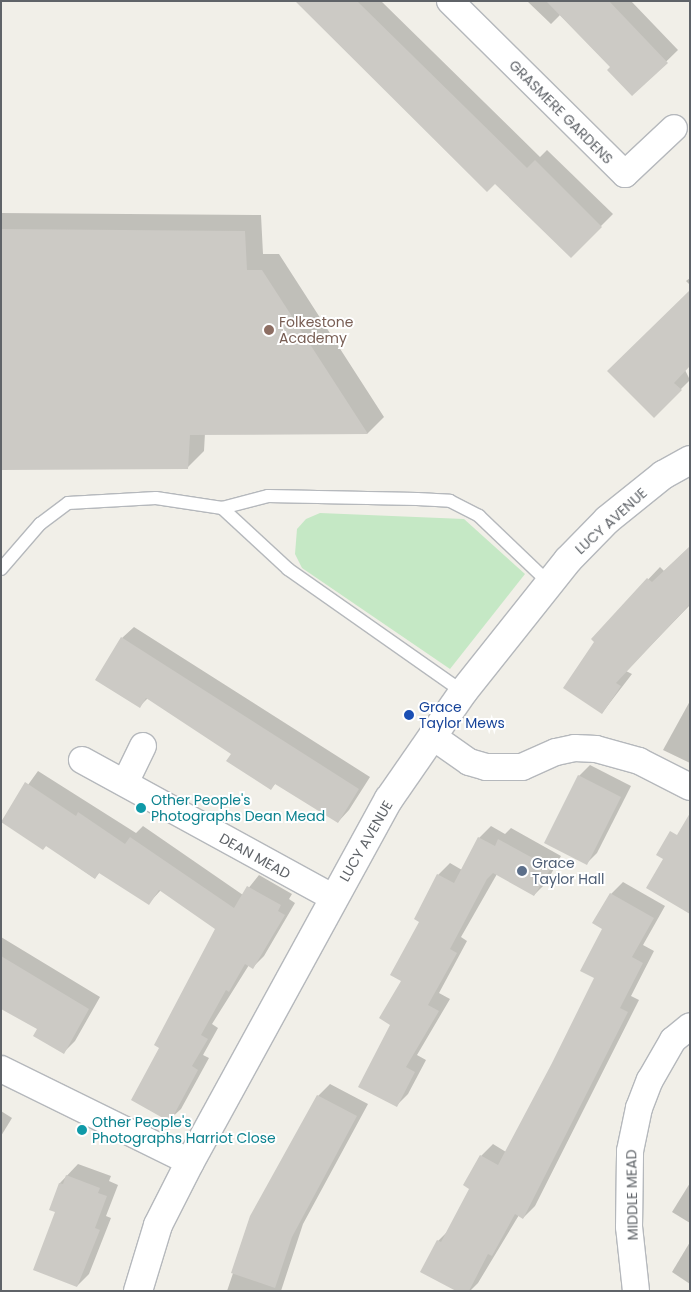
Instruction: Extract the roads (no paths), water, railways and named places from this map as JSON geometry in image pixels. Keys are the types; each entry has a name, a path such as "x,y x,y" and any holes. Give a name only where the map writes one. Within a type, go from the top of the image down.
{"street":[{"name":"GRASMERE GARDENS","path":"450,1 624,174 674,128"},
{"name":"LUCY AVENUE","path":"138,1291 158,1225 190,1162 389,799 463,692 548,582 607,520 663,475 690,460"},
{"path":"432,736 469,762 486,767 522,767 575,748 618,753 639,761 690,787"},
{"path":"124,783 142,746"},
{"name":"DEAN MEAD","path":"82,760 334,898"},
{"name":"MIDDLE MEAD","path":"636,1291 630,1227 630,1151 639,1108 650,1080 673,1040 690,1026"},
{"path":"1,1069 190,1162"}],"lane":[{"path":"1,569 40,524 68,503 156,498 222,508 268,496 450,501 479,516 548,582"},
{"path":"222,508 288,569 463,692"}],"place":[{"name":"Folkestone Academy","path":"269,330"},
{"name":"Grace Taylor Mews","path":"409,715"},
{"name":"Other People's Photographs Dean Mead","path":"141,808"},
{"name":"Grace Taylor Hall","path":"522,871"},
{"name":"Other People's Photographs Harriot Close","path":"82,1130"}]}
